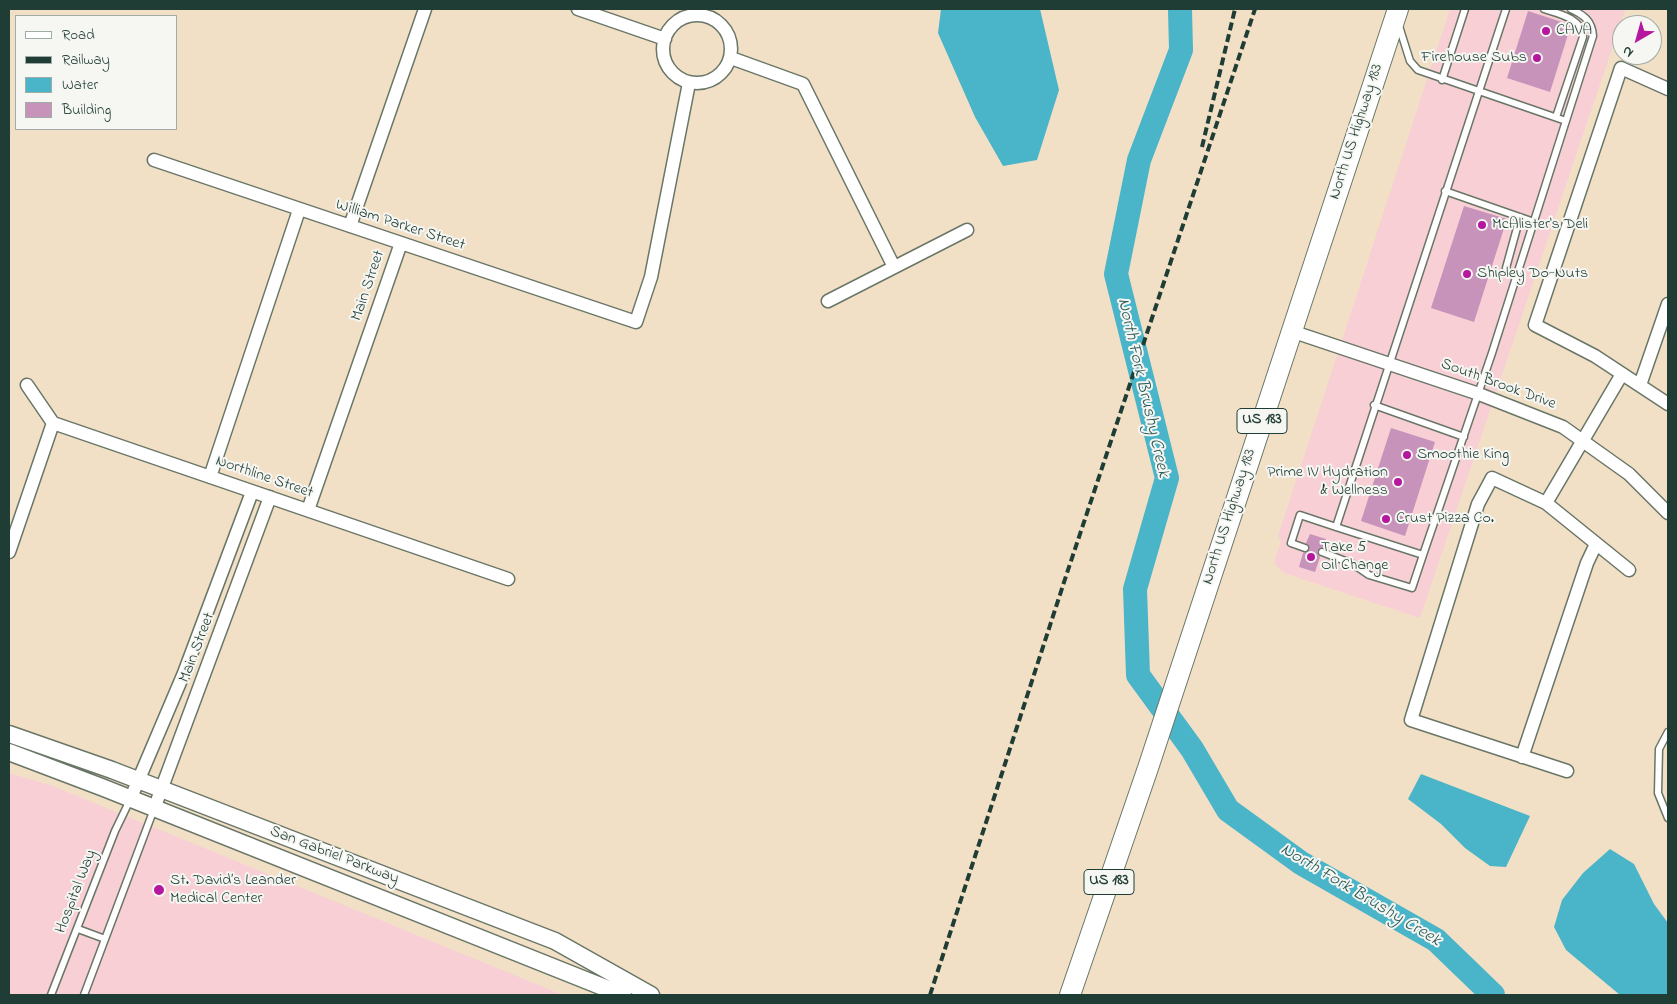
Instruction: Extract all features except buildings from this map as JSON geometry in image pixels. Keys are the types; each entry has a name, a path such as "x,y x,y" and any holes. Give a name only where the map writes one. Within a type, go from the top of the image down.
{"main road":[{"name":"North US Highway 183","path":"1070,995 1148,768 1397,12"}],"street":[{"path":"350,226 425,9"},
{"path":"582,10 665,39"},
{"path":"710,13 724,27 729,36 731,58 720,76 700,84 689,83 678,78 670,70 664,59 665,39 672,26 682,19 693,15 710,13"},
{"path":"731,58 803,84 894,267"},
{"path":"1668,88 1621,68 1535,325 1595,356 1668,404"},
{"name":"William Parker Street","path":"154,160 636,322 651,277 689,83"},
{"path":"210,477 299,210"},
{"path":"828,301 967,230"},
{"name":"Main Street","path":"308,510 401,243"},
{"path":"1640,386 1668,304"},
{"name":"South Brook Drive","path":"1292,331 1479,394 1563,427 1583,439 1629,474 1668,513"},
{"path":"1546,503 1622,374"},
{"path":"9,552 53,423 27,385"},
{"name":"Northline Street","path":"53,423 508,579"},
{"path":"1566,771 1410,720 1478,504 1492,478 1546,503 1629,570"},
{"name":"Main Street","path":"130,800 184,673 252,492"},
{"name":"Main Street","path":"154,809 270,498"},
{"path":"1522,757 1587,563 1596,544"},
{"name":"San Gabriel Parkway","path":"9,734 48,746 555,941 651,995"},
{"name":"San Gabriel Parkway","path":"9,752 615,994"}],"lane":[{"path":"1442,80 1466,9"},
{"path":"1336,527 1374,405 1506,9"},
{"path":"1544,9 1577,22 1582,29 1583,37 1556,117"},
{"path":"1322,552 1353,564 1369,575 1412,588 1479,394 1594,36 1593,26 1587,18 1571,9"},
{"path":"1397,12 1410,61 1418,70 1442,80 1566,121"},
{"path":"1445,191 1534,222"},
{"path":"1517,276 1508,272 1506,268 1520,217"},
{"path":"1374,405 1464,437"},
{"path":"1305,548 1291,543 1300,515 1423,556"},
{"path":"1668,732 1659,749 1658,793 1668,818"},
{"name":"Hospital Way","path":"51,995 115,831 130,800"},
{"path":"84,995 154,809"},
{"path":"78,928 105,939"}],"shaded area":[{"path":"1450,9 1625,10 1623,15 1612,15 1612,49 1420,618 1284,573 1274,563 1281,542 1278,536"},
{"name":"St. David’s Leander Medical Center","path":"9,773 53,786 563,995 9,995"}],"water":[{"path":"941,9 1040,9 1059,90 1037,160 1003,166 975,117 938,33"},
{"path":"1421,774 1530,816 1506,867 1490,866 1465,848 1441,824 1408,799"},
{"path":"1610,849 1634,864 1654,904 1668,923 1668,995 1620,995 1566,950 1554,927 1562,900 1583,873"}],"waterway":[{"name":"North Fork Brushy Creek","path":"1180,9 1181,50 1139,160 1116,274 1167,478 1135,589 1138,675 1192,749 1228,810 1301,863 1436,940 1493,995"}],"railway":[{"path":"1202,147 1235,9"},
{"path":"930,995 1067,573 1255,9"}],"place":[{"name":"CAVA","path":"1546,31"},
{"name":"Firehouse Subs","path":"1537,58"},
{"name":"McAlister's Deli","path":"1482,225"},
{"name":"Shipley Do-Nuts","path":"1467,274"},
{"name":"Smoothie King","path":"1407,455"},
{"name":"Prime IV Hydration & Wellness","path":"1398,482"},
{"name":"Crust Pizza Co.","path":"1386,519"},
{"name":"Take 5 Oil Change","path":"1311,557"},
{"name":"St. David’s Leander Medical Center","path":"159,890"}]}
